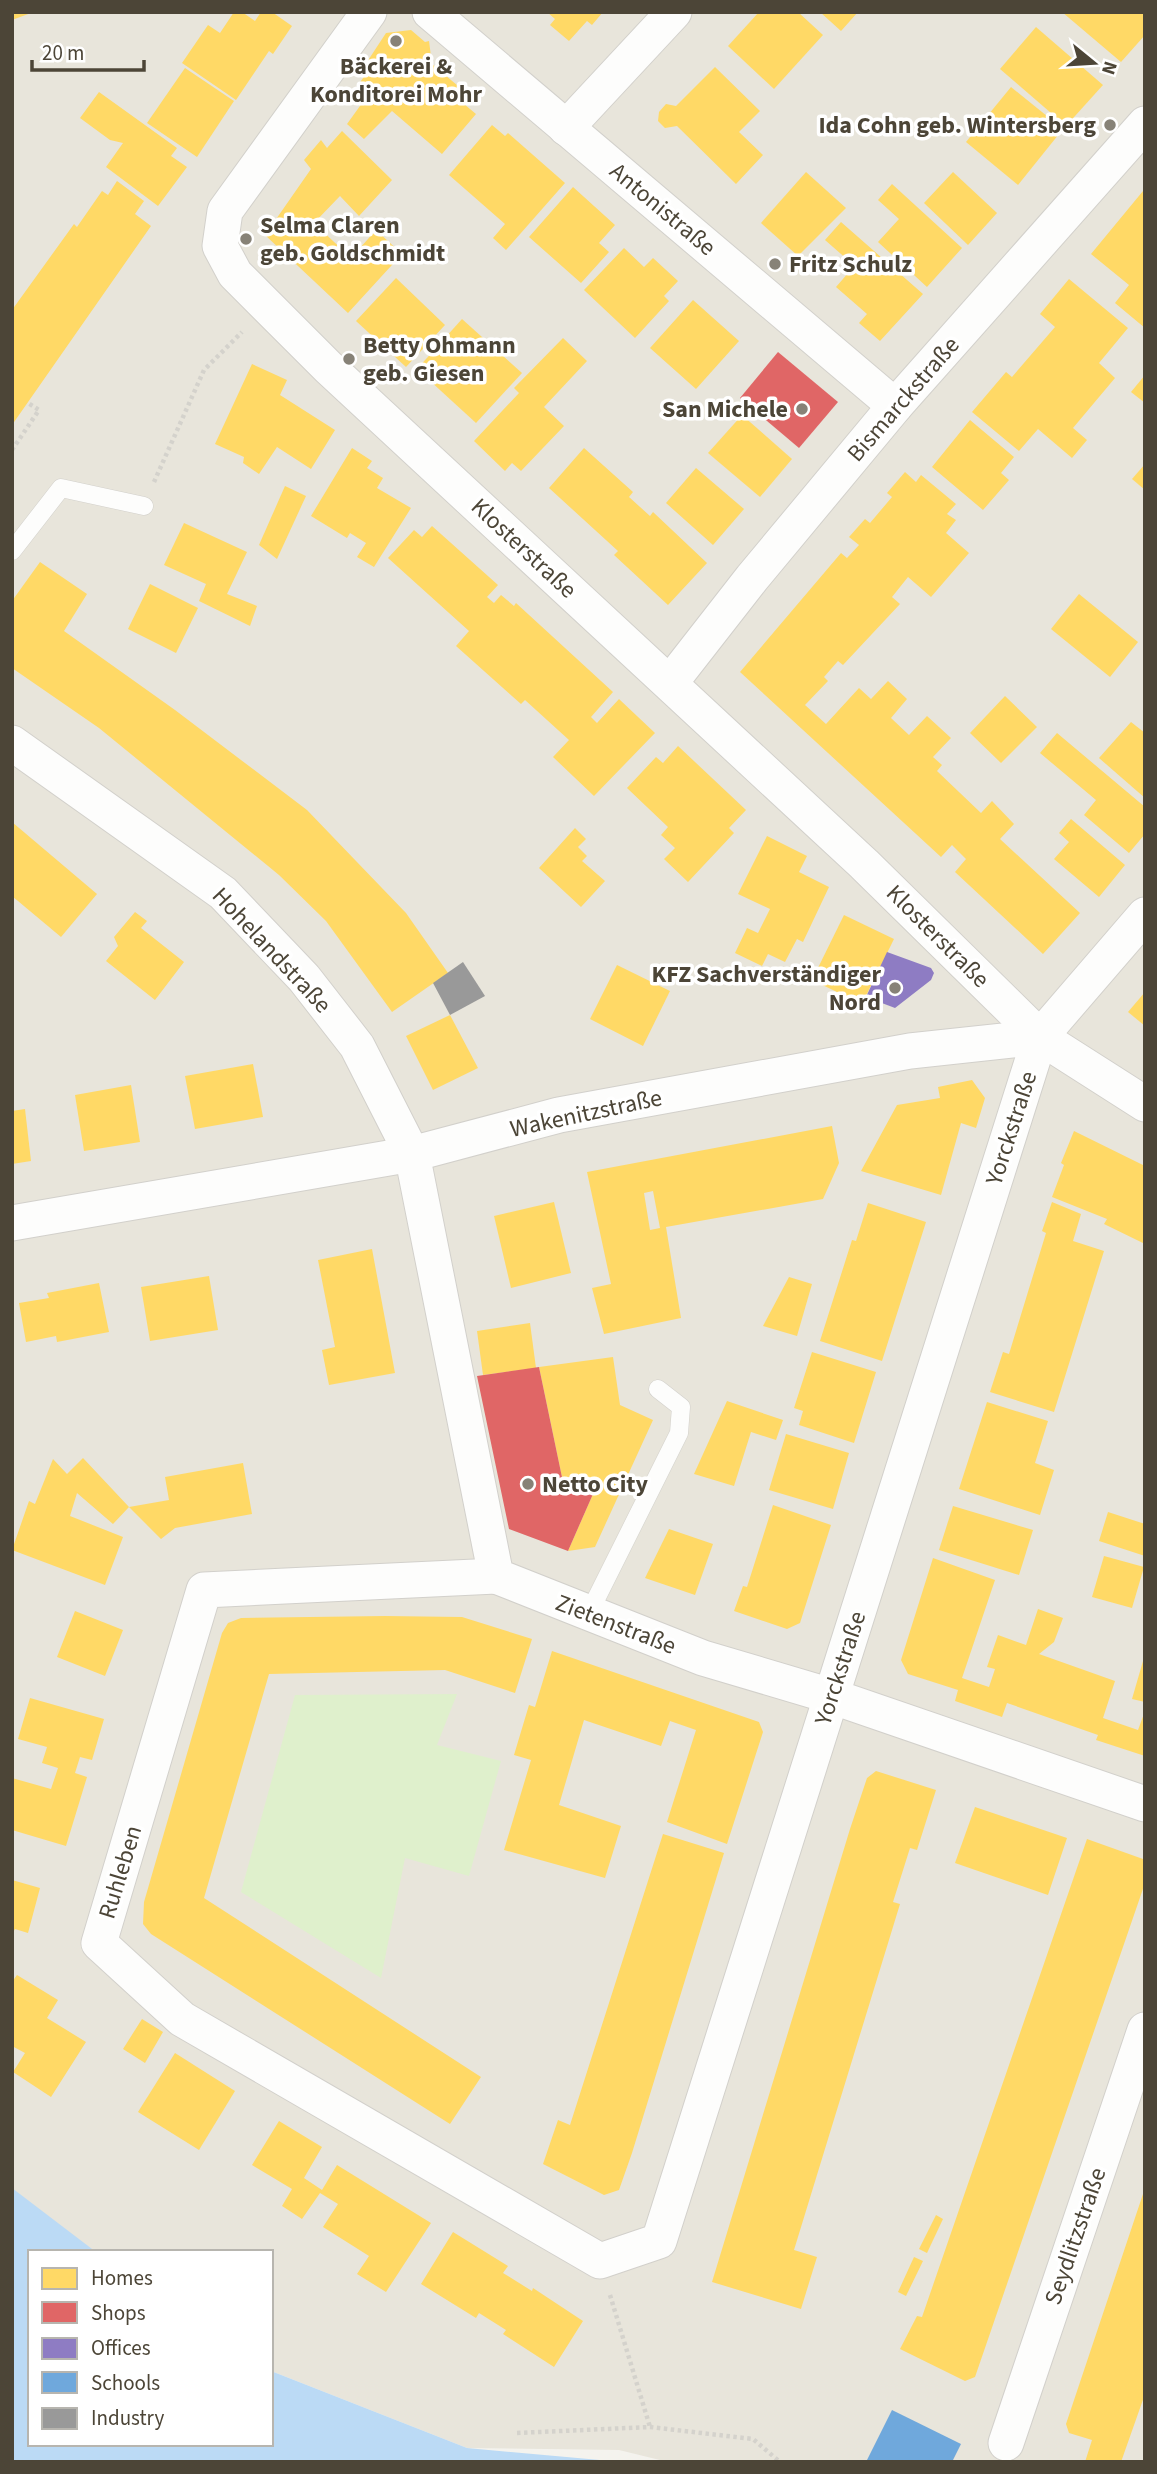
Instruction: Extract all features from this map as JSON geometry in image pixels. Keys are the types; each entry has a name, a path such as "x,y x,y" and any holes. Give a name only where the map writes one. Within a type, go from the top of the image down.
{"street":[{"name":"Klosterstraße","path":"369,12 225,211 220,246 235,274 267,308 864,864 1040,1037"},
{"name":"Antonistraße","path":"430,12 895,406"},
{"path":"566,128 674,12"},
{"name":"Bismarckstraße","path":"670,683 751,578 895,406 1142,132"},
{"name":"Hohelandstraße","path":"12,743 223,893 304,978 357,1046 412,1154"},
{"path":"1145,915 1040,1037 1145,1104"},
{"name":"Wakenitzstraße","path":"12,1223 412,1154 559,1115 911,1051 1040,1037"},
{"name":"Yorckstraße","path":"600,2261 659,2241 1040,1037"},
{"path":"412,1154 496,1576"},
{"name":"Zietenstraße","path":"496,1576 703,1658 831,1696 1145,1804"},
{"name":"Ruhleben","path":"496,1576 204,1590 99,1943 182,2019 600,2261"},
{"name":"Seydlitzstraße","path":"1006,2443 1145,2030"}],"lane":[{"path":"12,551 61,488 144,506"},
{"path":"589,1613 679,1433 681,1407 659,1389"}],"path":[{"path":"144,506 204,370 267,308"},
{"path":"12,450 39,410 28,402"},
{"path":"614,2306 650,2427"},
{"path":"517,2434 650,2427 753,2440 780,2462"}],"shaded area":[{"path":"12,12 1145,12 1145,2462 668,2462 619,2450 467,2448 273,2372 273,2250 57,2250 12,2217"}],"green space":[{"path":"457,1694 437,1745 501,1761 469,1876 405,1858 381,1978 241,1892 295,1695"}],"water":[{"path":"12,2188 93,2250 28,2250 28,2446 273,2446 273,2372 467,2448 622,2462 12,2462"}],"building: Homes":[{"path":"12,12 31,12 31,13 12,20"},
{"path":"234,12 242,12 255,21 261,12 272,12 292,26 273,54 269,51 236,100 182,63 208,25 220,33"},
{"path":"547,12 603,12 592,25 587,21 569,41 550,25 555,19"},
{"path":"759,12 798,12 823,35 774,89 728,46"},
{"path":"820,12 858,12 841,31"},
{"path":"1062,12 1145,12 1145,35 1121,62"},
{"path":"1036,27 1103,85 1066,126 1000,69"},
{"path":"411,30 425,42 429,41 432,64 464,91 458,99 476,114 442,154 392,111 364,139 347,124 365,99 354,91 370,68 365,65 386,33"},
{"path":"715,67 760,111 739,132 763,155 736,184 677,126 665,128 658,121 659,112 666,104 676,106"},
{"path":"185,68 234,101 197,157 147,123"},
{"path":"1011,87 1063,129 1018,185 966,142"},
{"path":"99,92 177,148 171,156 187,167 158,206 106,167 123,143 110,140 80,118"},
{"path":"492,125 505,136 508,133 565,183 506,250 493,238 505,224 449,175"},
{"path":"342,131 392,180 359,216 340,196 314,223 351,258 376,230 402,254 348,313 265,235 311,169 304,160 321,140 327,148"},
{"path":"806,172 846,208 798,256 761,223"},
{"path":"953,172 997,213 968,245 924,203"},
{"path":"117,181 144,201 135,214 151,226 12,425 12,310 74,224 77,227 102,191 108,195"},
{"path":"892,184 962,248 927,287 878,242 899,219 878,200"},
{"path":"573,187 615,225 599,243 609,252 581,283 529,237"},
{"path":"1143,191 1145,328 1115,303 1129,285 1091,254"},
{"path":"841,222 923,294 880,341 859,323 867,314 836,287 849,272 844,267 849,261 825,240"},
{"path":"624,248 644,267 653,258 678,281 664,296 669,301 635,338 584,290"},
{"path":"396,278 445,325 406,367 356,321"},
{"path":"1069,279 1128,328 1099,363 1115,378 1073,428 1087,440 1072,458 1038,429 1019,451 972,412 1006,372 1012,377 1055,327 1040,314"},
{"path":"693,300 739,341 696,389 650,348"},
{"path":"462,319 522,373 476,423 417,369"},
{"path":"563,338 587,361 544,407 564,426 521,471 512,463 505,471 474,441 519,393 514,388"},
{"path":"252,364 287,380 280,395 335,430 311,469 277,447 259,474 243,463 244,457 215,444"},
{"path":"1145,375 1145,403 1131,392"},
{"path":"742,415 792,459 760,497 708,453"},
{"path":"970,420 1014,457 1001,473 1009,480 983,510 932,467"},
{"path":"352,448 372,461 367,468 383,478 377,488 411,508 374,567 357,557 366,543 350,533 347,538 311,516"},
{"path":"584,448 633,492 629,497 650,516 653,512 707,563 668,605 614,555 618,551 549,488"},
{"path":"1145,464 1145,490 1132,479"},
{"path":"696,468 744,509 713,545 666,503"},
{"path":"905,472 916,482 921,475 956,504 947,514 956,520 946,533 969,553 931,597 908,577 892,597 900,604 843,665 838,661 824,677 828,681 805,705 826,724 859,688 871,699 888,681 907,699 891,718 909,735 927,716 951,738 933,757 942,765 937,771 981,813 992,801 1014,824 1000,839 1080,913 1043,954 955,872 966,859 952,845 941,857 740,672 841,553 847,558 859,545 849,537 865,519 870,523 892,497 887,493"},
{"path":"285,486 306,496 277,559 259,545"},
{"path":"184,523 247,552 227,594 257,606 250,626 199,601 206,584 164,565"},
{"path":"432,526 498,585 487,597 494,603 501,595 514,606 516,603 613,692 591,717 597,723 619,699 655,733 594,796 553,757 569,740 525,700 521,704 456,646 469,631 388,558 414,530 422,537"},
{"path":"40,562 87,594 64,631 175,710 307,810 406,913 448,973 392,1012 326,921 279,875 99,728 12,668 12,601"},
{"path":"150,584 198,608 176,653 128,629"},
{"path":"1079,594 1138,642 1110,677 1051,629"},
{"path":"1005,696 1037,727 1001,763 970,733"},
{"path":"1131,722 1145,733 1145,798 1099,758"},
{"path":"1057,733 1145,807 1145,834 1129,853 1084,815 1096,800 1040,753"},
{"path":"678,746 746,810 729,828 734,833 688,882 664,859 675,848 661,835 668,827 627,788 656,757 663,763"},
{"path":"1071,819 1125,865 1099,897 1054,859 1069,842 1059,833"},
{"path":"12,822 97,894 61,937 12,896"},
{"path":"575,828 586,839 578,847 587,856 582,861 605,881 581,907 539,868"},
{"path":"767,836 807,856 799,872 829,887 803,942 797,939 785,962 768,954 762,966 735,953 747,928 758,933 770,909 738,894"},
{"path":"135,912 147,921 141,928 184,962 155,1000 106,961 118,946 114,937"},
{"path":"844,915 894,939 862,1004 812,980"},
{"path":"617,965 670,991 643,1046 590,1019"},
{"path":"1145,992 1145,1026 1128,1012"},
{"path":"450,1015 478,1068 433,1090 406,1036"},
{"path":"253,1064 263,1117 195,1129 185,1076"},
{"path":"972,1080 985,1098 976,1128 961,1123 941,1195 861,1171 897,1105 940,1098 938,1087"},
{"path":"131,1085 140,1142 84,1151 75,1095"},
{"path":"25,1109 31,1161 12,1164 12,1111"},
{"path":"832,1126 839,1163 823,1199 666,1227 681,1318 604,1334 592,1288 611,1284 587,1172","holes":["653,1191 660,1228 650,1230 644,1193"]},
{"path":"1074,1131 1145,1166 1145,1244 1104,1224 1107,1219 1052,1197 1064,1165 1061,1163"},
{"path":"554,1202 571,1273 511,1288 494,1216"},
{"path":"1052,1202 1081,1214 1073,1241 1104,1251 1054,1412 990,1392 1003,1352 1009,1354 1046,1233 1042,1231"},
{"path":"868,1203 926,1222 882,1361 820,1341 852,1240 856,1241"},
{"path":"372,1249 395,1373 329,1385 322,1350 335,1347 318,1260"},
{"path":"209,1276 218,1330 150,1341 141,1287"},
{"path":"789,1277 812,1284 797,1336 763,1326"},
{"path":"99,1283 109,1332 57,1342 56,1336 26,1342 19,1303 49,1298 47,1293"},
{"path":"530,1323 536,1368 483,1375 477,1331"},
{"path":"812,1352 876,1372 854,1443 799,1425 803,1411 794,1408"},
{"path":"613,1357 620,1405 653,1420 595,1547 568,1551 593,1494 563,1482 539,1367"},
{"path":"727,1401 783,1420 776,1440 751,1432 734,1486 694,1474"},
{"path":"987,1402 1048,1421 1035,1463 1054,1470 1040,1515 959,1489"},
{"path":"786,1434 849,1453 833,1509 769,1490"},
{"path":"83,1458 129,1507 113,1524 77,1493 70,1516 123,1537 105,1585 12,1550 29,1501 35,1504 53,1459 67,1474"},
{"path":"243,1463 252,1514 175,1528 161,1539 129,1507 169,1500 165,1477"},
{"path":"773,1505 831,1525 800,1623 787,1629 734,1611 743,1586 747,1587"},
{"path":"953,1506 1033,1530 1019,1575 939,1550"},
{"path":"1108,1512 1145,1524 1145,1556 1099,1541"},
{"path":"669,1529 713,1544 695,1595 645,1578"},
{"path":"1104,1556 1144,1567 1132,1608 1092,1597"},
{"path":"933,1558 995,1580 962,1678 989,1687 995,1669 987,1667 998,1635 1026,1645 1038,1609 1063,1618 1054,1642 1039,1654 1115,1681 1103,1718 1138,1730 1145,1711 1145,1756 1096,1740 1098,1735 1007,1703 1002,1717 955,1701 958,1690 908,1674 901,1660"},
{"path":"75,1611 123,1630 105,1676 57,1657"},
{"path":"462,1617 532,1639 515,1693 445,1670 269,1674 204,1898 481,2077 450,2124 151,1934 143,1924 144,1902 222,1633 228,1623 241,1618"},
{"path":"552,1651 759,1722 763,1732 727,1844 667,1822 696,1730 670,1721 661,1746 584,1720 559,1805 621,1826 605,1878 504,1850 531,1760 514,1755 529,1705 535,1707"},
{"path":"1145,1654 1145,1702 1132,1699"},
{"path":"30,1698 104,1719 92,1760 80,1757 75,1773 87,1777 66,1846 12,1830 12,1778 51,1789 58,1768 42,1763 47,1747 18,1739"},
{"path":"876,1771 936,1790 917,1850 910,1848 893,1902 900,1904 794,2250 817,2257 801,2309 712,2282 850,1829 867,1778"},
{"path":"975,1807 1067,1838 1048,1895 955,1863"},
{"path":"663,1834 724,1853 632,2153 619,2190 604,2195 543,2164 558,2120 570,2125"},
{"path":"1087,1839 1143,1859 1145,1883 975,2377 965,2381 900,2349 917,2316 922,2317"},
{"path":"12,1880 40,1888 28,1933 15,1929 12,1934"},
{"path":"17,1975 58,2000 47,2018 86,2042 51,2097 13,2072 25,2053 12,2046 12,1982"},
{"path":"142,2019 163,2032 145,2063 123,2049"},
{"path":"175,2053 235,2091 199,2150 138,2112"},
{"path":"279,2121 322,2147 304,2178 322,2190 337,2165 431,2223 386,2292 357,2274 369,2256 323,2227 338,2204 320,2193 302,2219 282,2206 292,2189 252,2165"},
{"path":"1145,2188 1145,2394 1121,2462 1085,2462 1092,2440 1069,2433 1066,2424"},
{"path":"936,2215 943,2219 927,2253 919,2249"},
{"path":"453,2232 508,2266 503,2273 532,2291 533,2288 583,2321 554,2367 503,2334 506,2330 479,2313 476,2318 421,2284"},
{"path":"914,2257 923,2261 906,2296 898,2292"}],"building: Shops":[{"path":"778,352 838,402 799,448 740,398"},
{"path":"539,1367 563,1482 593,1494 568,1551 509,1529 477,1376"}],"building: Offices":[{"name":"KFZ Sachverständiger Nord","path":"887,952 931,968 934,973 931,980 895,1008 866,997"}],"building: Schools":[{"path":"892,2410 961,2444 952,2462 866,2462"}],"building: Industry":[{"path":"463,962 485,996 450,1015 433,983"}],"place":[{"name":"Bäckerei & Konditorei Mohr","path":"396,41"},
{"name":"Ida Cohn geb. Wintersberg","path":"1110,125"},
{"name":"Selma Claren geb. Goldschmidt","path":"246,239"},
{"name":"Fritz Schulz","path":"775,264"},
{"name":"Betty Ohmann geb. Giesen","path":"349,359"},
{"name":"San Michele","path":"802,409"},
{"name":"KFZ Sachverständiger Nord","path":"895,988"},
{"name":"Netto City","path":"528,1484"}]}
